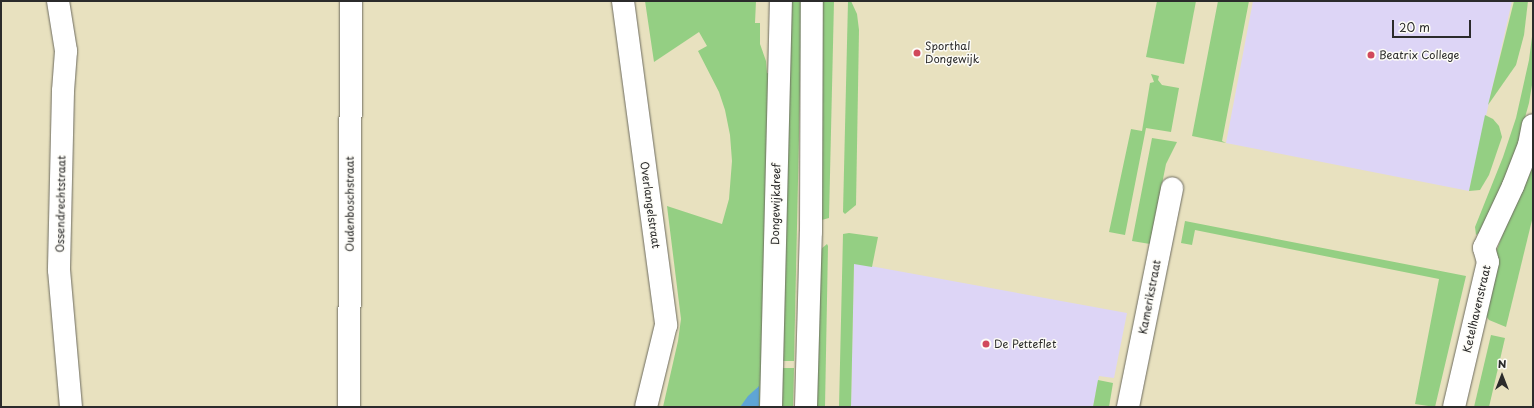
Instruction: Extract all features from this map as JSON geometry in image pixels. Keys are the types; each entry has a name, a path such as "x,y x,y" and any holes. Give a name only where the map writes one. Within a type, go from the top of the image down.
{"street":[{"name":"Ossendrechtstraat","path":"58,1 66,51 63,91 59,270 71,407"},
{"name":"Oudenboschstraat","path":"349,407 351,1"},
{"name":"Overlangelstraat","path":"623,1 666,325 646,407"},
{"name":"Dongewijkdreef","path":"771,407 781,1"},
{"path":"806,407 811,232 812,1"},
{"name":"Ketelhavenstraat","path":"1454,407 1488,262 1484,248 1513,186 1529,145 1533,125"},
{"name":"Kamerikstraat","path":"1128,407 1172,188"}],"shaded area":[{"name":"Beatrix College","path":"1253,1 1512,1 1469,191 1226,143"},
{"name":"De Petteflet","path":"854,263 1127,313 1114,378 1099,376 1093,407 851,407"}],"green space":[{"path":"645,1 756,1 755,23 760,23 760,44 766,61 767,73 771,74 764,407 759,407 758,387 740,407 663,407 678,341 681,319 667,206 722,224 729,199 732,161 730,135 725,110 719,92 698,51 707,46 699,32 654,62"},
{"path":"790,1 802,1 794,361 783,361"},
{"path":"820,1 834,1 829,218 818,221"},
{"path":"848,1 851,1 857,14 859,30 856,205 845,214 843,212"},
{"path":"1157,1 1196,1 1184,64 1146,57"},
{"path":"1218,1 1249,1 1222,141 1226,143 1192,136"},
{"path":"1514,1 1528,1 1524,35 1516,65 1488,105"},
{"path":"1533,29 1533,79 1529,103 1516,150 1484,229 1476,235 1475,227 1503,157 1516,118 1529,60"},
{"path":"1151,74 1159,76 1158,80 1162,85 1179,88 1171,132 1146,128 1125,235 1109,232 1131,129 1142,131 1150,83 1154,82"},
{"path":"1485,115 1493,119 1499,126 1502,137 1489,175 1480,190 1469,191"},
{"path":"1152,138 1177,142 1166,164 1150,244 1132,241"},
{"path":"1533,155 1533,216 1506,327 1489,320 1486,316 1496,252"},
{"path":"1185,221 1466,276 1435,407 1415,404 1439,279 1195,230 1192,245 1181,243"},
{"path":"849,233 878,237 872,267 854,264 851,407 839,407 843,234"},
{"path":"827,244 825,407 811,407 821,249"},
{"path":"1491,335 1505,338 1489,407 1474,407"},
{"path":"782,368 794,368 793,407 781,407"},
{"path":"1098,380 1113,383 1109,407 1093,407"}],"water":[{"path":"759,386 759,407 740,407 748,396"}],"place":[{"name":"Sporthal Dongewijk","path":"917,53"},
{"name":"Beatrix College","path":"1371,55"},
{"name":"De Petteflet","path":"986,344"}]}
